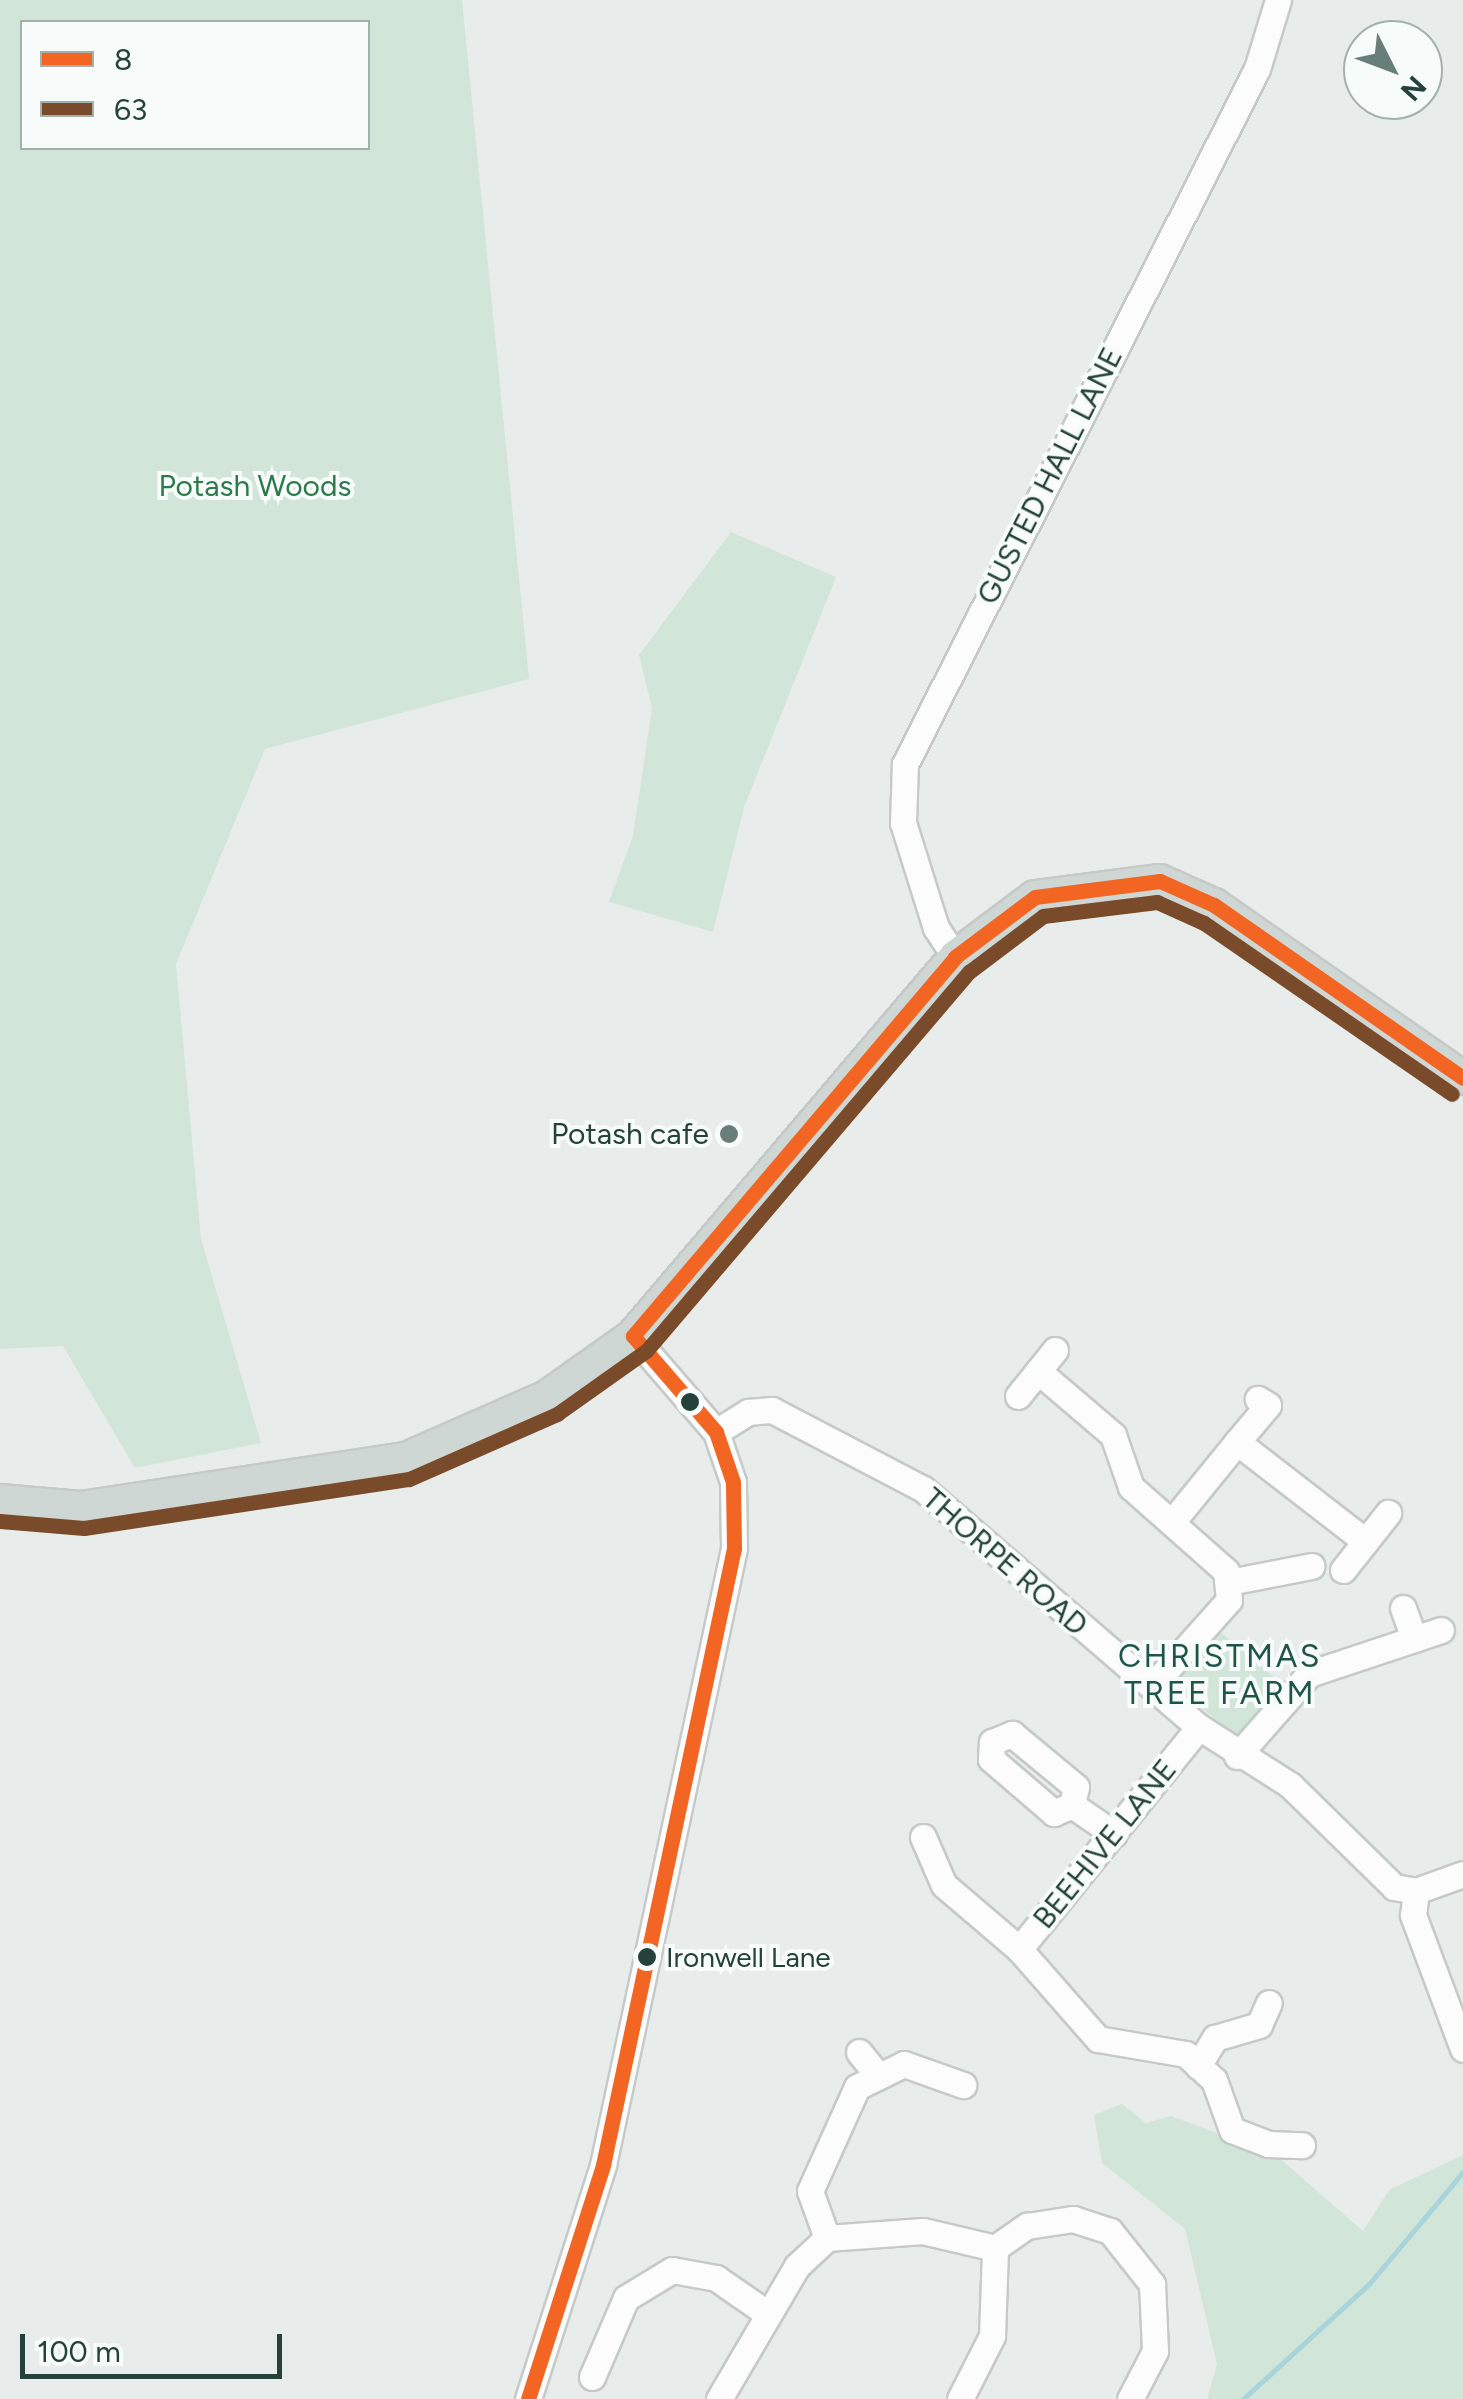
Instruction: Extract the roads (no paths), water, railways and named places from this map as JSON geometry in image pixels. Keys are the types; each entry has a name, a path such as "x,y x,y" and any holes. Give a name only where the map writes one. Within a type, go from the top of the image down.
{"main road":[{"path":"0,1501 82,1508 406,1460 547,1397 633,1336 955,958 1034,897 1160,881 1214,905 1463,1078"}],"street":[{"name":"GUSTED HALL LANE","path":"955,958 936,928 903,823 905,764 1258,70 1278,0"},
{"path":"528,2399 608,2146 734,1548 733,1482 716,1432 633,1336"},
{"path":"1018,1396 1054,1350"},
{"path":"1038,1372 1104,1424 1126,1480 1221,1564 1230,1582 1229,1600 1153,1686"},
{"path":"1172,1522 1268,1405 1258,1399"},
{"name":"THORPE ROAD","path":"716,1432 772,1410 923,1489 1199,1727 1237,1756 1290,1785 1394,1887 1416,1892"},
{"path":"1238,1442 1365,1541"},
{"path":"1342,1570 1388,1512"},
{"path":"1230,1582 1311,1566"},
{"path":"1404,1608 1414,1639"},
{"path":"1237,1756 1309,1674 1442,1630"},
{"name":"BEEHIVE LANE","path":"1198,2066 1186,2054 1098,2039 1019,1948 1199,1727"},
{"path":"1072,1805 1114,1834"},
{"path":"923,1837 944,1885 1019,1948"},
{"path":"1463,1874 1416,1892 1422,1945 1463,2049"},
{"path":"1268,2004 1259,2025 1216,2038 1198,2066 1214,2080 1232,2130 1268,2144 1302,2145"},
{"path":"827,2238 811,2205 815,2172 867,2062 904,2064 964,2085"},
{"path":"719,2399 768,2314 827,2238 923,2231 995,2248 1027,2226 1074,2219 1110,2231 1141,2264 1159,2328 1130,2399"},
{"path":"960,2399 992,2336 995,2248"},
{"path":"592,2377 626,2298 672,2270 716,2278 768,2314"}],"waterway":[{"path":"1243,2399 1369,2284 1463,2172"}],"place":[{"name":"Potash cafe","path":"729,1134"},
{"name":"Ironwell Lane","path":"647,1957"}],"district":[{"name":"CHRISTMAS TREE FARM","path":"1220,1676"}],"park label":[{"name":"Potash Woods","path":"255,486"}]}
